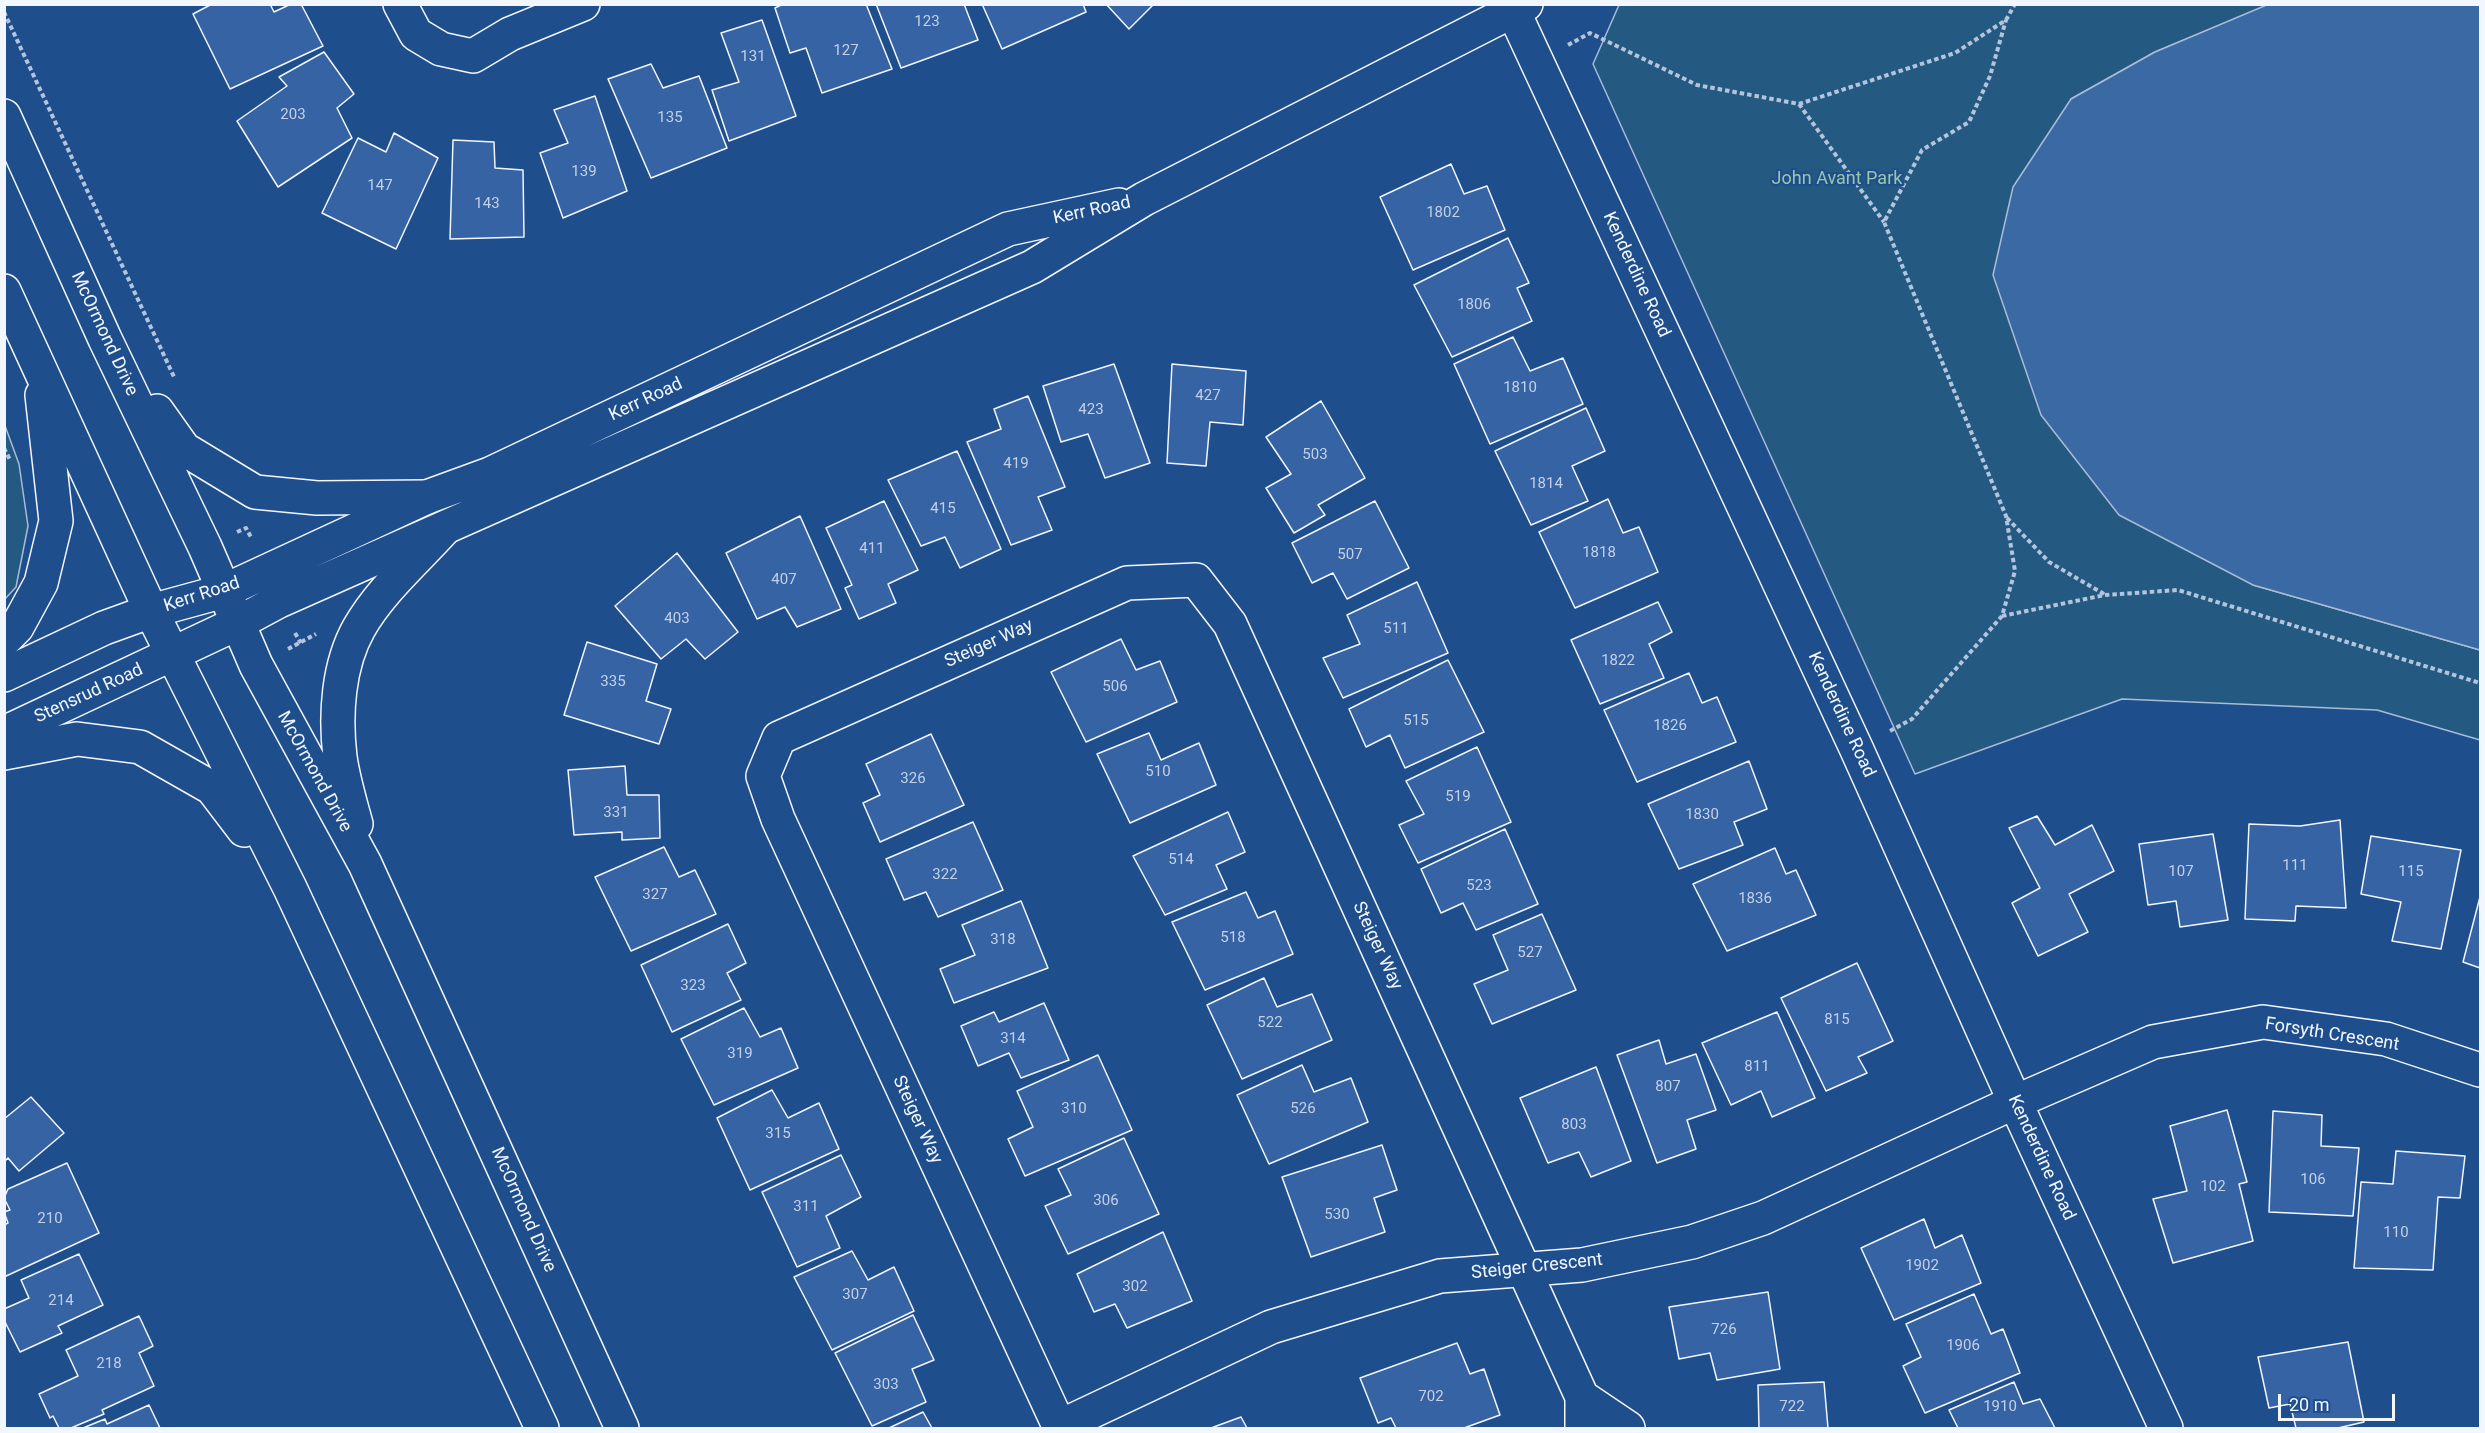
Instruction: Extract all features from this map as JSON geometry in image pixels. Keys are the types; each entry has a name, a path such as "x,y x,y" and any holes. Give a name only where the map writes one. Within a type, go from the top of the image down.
{"street":[{"path":"400,4 416,34 441,49 473,56 510,34 583,4"},
{"name":"Kenderdine Road","path":"1517,6 1537,63 1857,750 2015,1102 2166,1428"},
{"name":"Kerr Road","path":"172,653 238,623 279,601 1032,267 1144,200 1517,6"},
{"name":"McOrmond Drive","path":"4,116 105,339 205,547 256,666 365,864 622,1428"},
{"name":"Kerr Road","path":"151,611 224,591 428,496 490,474 1008,229 1144,200"},
{"path":"4,291 151,611 290,888 542,1428"},
{"path":"105,339 184,449 255,492 317,498 428,496"},
{"path":"4,640 17,627 41,583 57,521 39,366"},
{"path":"365,864 340,757 338,697 350,646 361,625 384,595 443,530"},
{"name":"Steiger Way","path":"1060,1428 778,819 763,776 779,738 1127,583 1196,580 1230,624 1525,1271"},
{"path":"4,675 105,628 151,611"},
{"name":"Stensrud Road","path":"4,734 172,653"},
{"path":"4,753 77,739 140,747 212,788 290,888"},
{"name":"Forsyth Crescent","path":"2015,1102 2153,1042 2263,1022 2386,1039 2481,1070"},
{"name":"Steiger Crescent","path":"1060,1428 1271,1328 1440,1276 1582,1265 1692,1242 1763,1218 2015,1102"},
{"path":"1525,1271 1582,1413 1628,1428"}],"path":[{"path":"1884,222 1922,150 1969,122 1990,76 2006,20 2015,4"},
{"path":"4,12 179,387"},
{"path":"1537,63 1590,33 1697,85 1799,104 1955,53 2006,20"},
{"path":"1799,104 1884,222 2006,516 2015,571 2002,616 1912,719"},
{"path":"246,528 255,492"},
{"path":"2006,516 2049,562 2104,595"},
{"path":"2002,616 2104,595 2178,591 2481,683"},
{"path":"282,652 321,631"}],"green space":[{"name":"John Avant Park","path":"1619,5 2269,5 2155,52 2071,99 2253,585 2480,650 2480,740 2377,710 2122,699 1915,774 1593,64"},
{"path":"4,423 19,464 28,526 16,587 5,599"}],"shaded area":[{"path":"2269,4 2480,5 2480,650 2253,585 2119,515 2041,415 1993,275 2013,187 2071,99 2155,52"}],"building":[{"path":"212,4 270,4 274,12 291,4 301,4 323,46 230,89 193,14"},
{"path":"783,4 866,4 892,69 822,93 806,48 790,53 775,8"},
{"path":"876,4 964,4 978,40 901,68"},
{"path":"982,4 1083,4 1086,12 1002,49"},
{"path":"1106,4 1154,4 1129,29"},
{"path":"762,20 796,116 729,141 712,90 739,82 721,33"},
{"path":"324,52 354,94 337,108 352,138 278,187 237,121 287,86 279,77"},
{"path":"651,64 663,88 699,76 727,148 651,178 608,79"},
{"path":"595,96 627,191 563,218 540,153 568,143 554,110"},
{"path":"394,133 438,158 396,249 322,213 358,138 386,152"},
{"path":"453,140 494,142 495,168 523,170 524,237 450,239"},
{"path":"1451,164 1464,194 1487,186 1505,230 1413,270 1380,197"},
{"path":"1508,238 1529,283 1517,288 1532,321 1452,357 1414,285"},
{"path":"1513,337 1530,371 1563,358 1583,404 1490,444 1454,364"},
{"path":"1114,364 1150,463 1105,478 1088,434 1061,442 1043,386"},
{"path":"1172,364 1246,371 1243,425 1210,422 1206,466 1167,463"},
{"path":"1028,396 1065,487 1038,497 1052,530 1011,545 967,442 1001,429 994,409"},
{"path":"1321,401 1365,478 1318,505 1325,515 1294,533 1266,488 1291,474 1266,437"},
{"path":"1586,408 1605,451 1572,466 1588,501 1531,525 1495,451"},
{"path":"957,451 1001,549 960,568 945,537 921,546 888,480"},
{"path":"1608,499 1623,533 1639,527 1658,572 1575,608 1539,532"},
{"path":"884,501 918,570 888,584 896,603 859,619 845,588 852,585 826,528"},
{"path":"1375,501 1409,568 1347,599 1333,573 1312,583 1292,543"},
{"path":"800,516 841,609 797,627 785,607 757,619 726,553"},
{"path":"677,553 738,632 705,659 686,639 661,659 615,606"},
{"path":"1417,582 1448,653 1343,698 1323,658 1360,644 1347,615"},
{"path":"1658,602 1672,632 1649,644 1664,678 1600,704 1571,640"},
{"path":"1121,639 1136,670 1160,661 1177,702 1086,742 1051,672"},
{"path":"587,642 657,664 646,701 671,709 659,744 564,715"},
{"path":"1448,660 1484,732 1405,768 1390,735 1366,747 1349,709"},
{"path":"1689,673 1702,703 1717,697 1736,742 1637,782 1604,710"},
{"path":"1149,733 1161,760 1199,743 1216,785 1130,823 1097,754"},
{"path":"931,734 964,805 880,842 863,803 880,795 866,764"},
{"path":"1477,747 1511,822 1418,863 1399,825 1424,814 1406,781"},
{"path":"1749,761 1767,809 1734,822 1743,845 1679,869 1648,804"},
{"path":"625,766 627,795 659,795 660,838 622,840 622,832 574,835 568,770"},
{"path":"1228,812 1245,852 1216,865 1227,889 1165,915 1133,856"},
{"path":"2037,816 2055,845 2092,825 2114,871 2069,894 2088,932 2038,956 2012,903 2040,888 2009,828"},
{"path":"2340,820 2346,908 2296,906 2295,921 2245,919 2249,824 2300,826"},
{"path":"973,822 1003,890 938,917 926,892 904,900 886,859"},
{"path":"1505,829 1538,904 1476,930 1463,903 1441,913 1421,869"},
{"path":"2213,834 2228,920 2180,927 2176,901 2148,905 2139,844"},
{"path":"2371,836 2461,850 2441,949 2392,941 2401,902 2361,894"},
{"path":"664,847 679,877 695,870 716,914 631,951 595,877"},
{"path":"1775,848 1786,874 1796,870 1816,915 1727,951 1693,884"},
{"path":"1246,892 1258,918 1275,911 1293,954 1205,990 1172,922"},
{"path":"2480,897 2480,968 2463,962"},
{"path":"1021,901 1048,968 954,1003 940,969 975,955 962,925"},
{"path":"1542,914 1576,990 1492,1024 1474,984 1508,970 1493,935"},
{"path":"728,924 746,963 727,973 741,1000 672,1032 641,965"},
{"path":"1857,963 1893,1041 1858,1057 1867,1073 1826,1091 1781,998"},
{"path":"1264,978 1277,1007 1312,994 1332,1040 1242,1079 1207,1005"},
{"path":"1044,1003 1069,1060 1021,1078 1009,1053 978,1066 961,1026 994,1012 999,1022"},
{"path":"744,1008 760,1037 781,1028 798,1068 714,1105 681,1039"},
{"path":"1777,1012 1815,1098 1772,1117 1761,1091 1731,1105 1702,1043"},
{"path":"1659,1040 1666,1064 1696,1054 1716,1110 1687,1120 1696,1149 1657,1163 1617,1055"},
{"path":"1098,1055 1132,1130 1025,1176 1008,1139 1033,1127 1017,1091"},
{"path":"1302,1065 1314,1092 1351,1078 1368,1122 1269,1164 1237,1095"},
{"path":"1596,1067 1631,1161 1591,1177 1579,1152 1548,1163 1520,1098"},
{"path":"772,1090 788,1118 819,1103 839,1149 750,1190 717,1118"},
{"path":"31,1097 64,1133 19,1171 8,1158 4,1162 4,1119"},
{"path":"2227,1110 2247,1182 2239,1184 2253,1241 2173,1263 2153,1199 2187,1191 2170,1126"},
{"path":"2273,1111 2322,1115 2321,1146 2359,1148 2353,1216 2269,1212"},
{"path":"1124,1138 1159,1214 1068,1254 1045,1206 1071,1195 1058,1169"},
{"path":"1382,1145 1397,1190 1374,1198 1385,1232 1311,1257 1282,1177"},
{"path":"2396,1151 2465,1156 2460,1198 2438,1197 2433,1270 2354,1268 2361,1182 2393,1184"},
{"path":"841,1155 861,1197 826,1216 840,1248 797,1267 762,1192"},
{"path":"67,1163 99,1233 4,1277 4,1225 8,1223 4,1212 10,1210 4,1198 8,1189"},
{"path":"1924,1219 1935,1248 1962,1235 1981,1283 1894,1320 1861,1248"},
{"path":"1163,1232 1192,1301 1127,1328 1115,1304 1094,1312 1077,1274"},
{"path":"852,1251 868,1280 894,1267 914,1311 832,1350 794,1277"},
{"path":"79,1254 103,1305 58,1326 62,1333 20,1352 4,1320 4,1309 29,1298 21,1280"},
{"path":"1768,1292 1780,1369 1717,1380 1710,1353 1679,1359 1669,1307"},
{"path":"1974,1294 1991,1334 2003,1329 2020,1373 1925,1413 1903,1366 1921,1357 1906,1324"},
{"path":"913,1315 934,1360 912,1369 926,1402 872,1426 835,1353"},
{"path":"139,1316 153,1346 139,1353 154,1386 102,1410 104,1414 71,1428 59,1428 53,1416 50,1418 39,1394 78,1376 66,1350"},
{"path":"2348,1342 2364,1422 2338,1428 2296,1428 2290,1404 2269,1408 2258,1357"},
{"path":"1457,1343 1470,1374 1484,1369 1500,1415 1464,1428 1396,1428 1391,1418 1378,1423 1360,1378"},
{"path":"1824,1382 1828,1428 1759,1428 1758,1385"},
{"path":"2014,1382 2023,1404 2040,1399 2055,1428 1958,1428 1949,1410"},
{"path":"149,1405 160,1428 83,1428 105,1419 107,1424"},
{"path":"923,1412 932,1428 889,1428"},
{"path":"1241,1417 1247,1428 1211,1428"}]}
